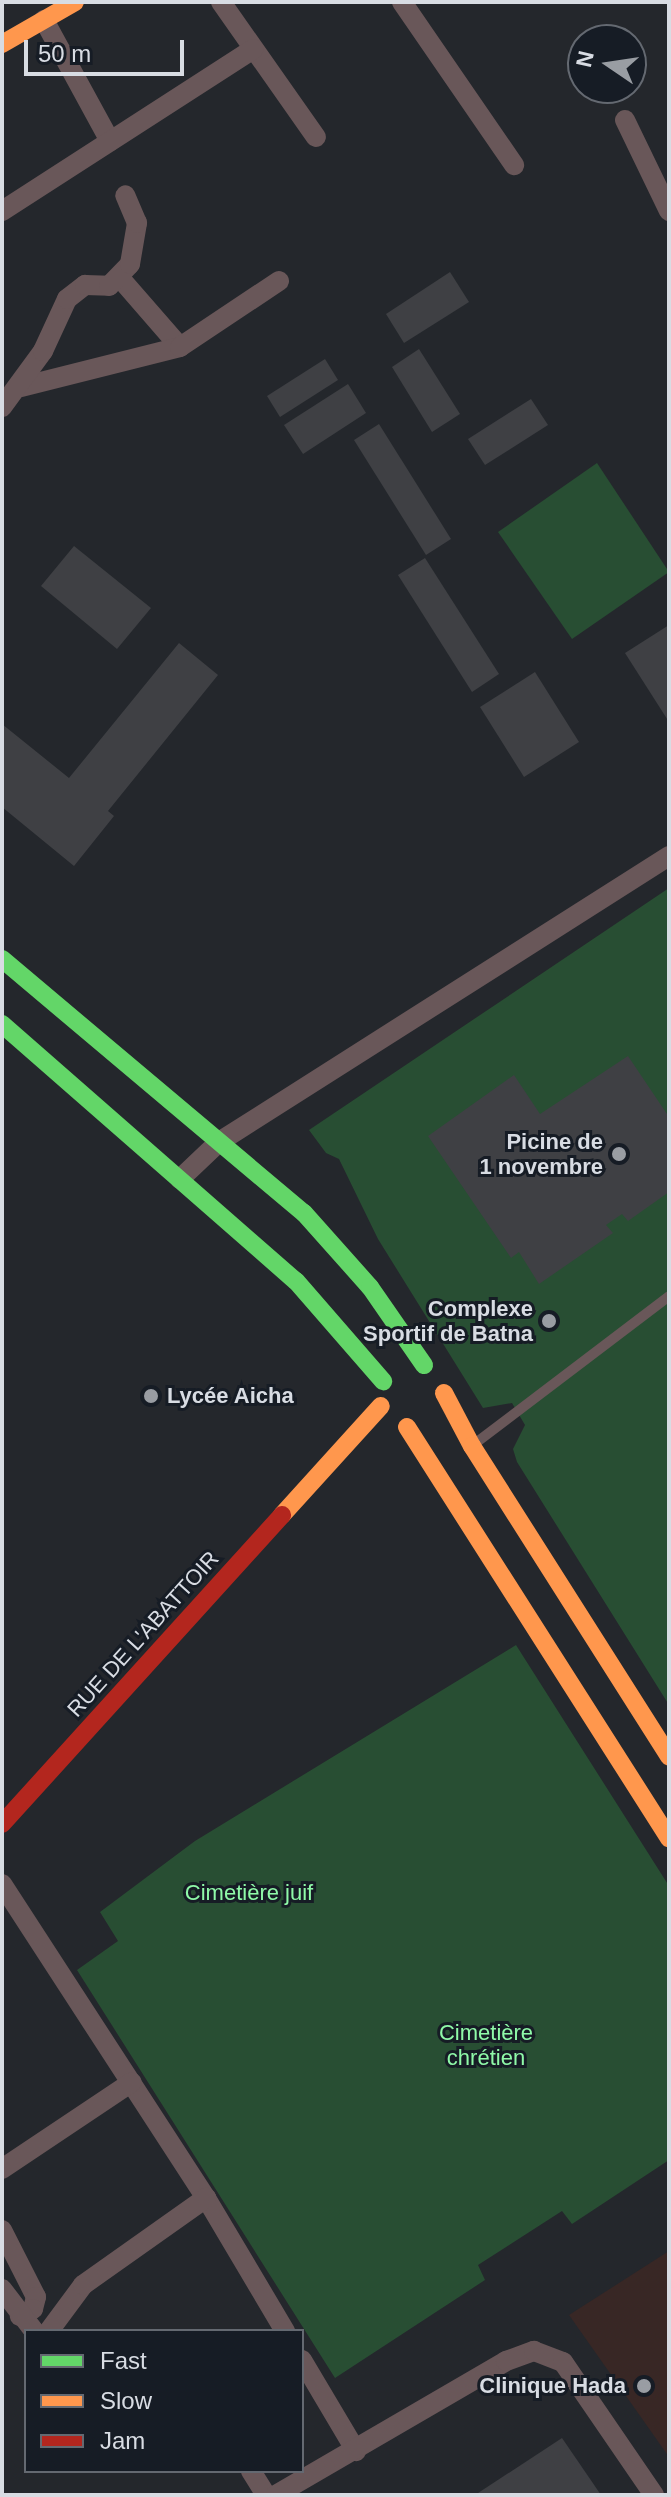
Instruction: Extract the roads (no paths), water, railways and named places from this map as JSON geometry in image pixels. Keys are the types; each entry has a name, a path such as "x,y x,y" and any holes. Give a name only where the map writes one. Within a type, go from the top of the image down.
{"street":[{"path":"2,44 75,2"},
{"path":"221,2 316,137"},
{"path":"402,2 514,165"},
{"path":"44,20 110,141"},
{"path":"2,211 253,49"},
{"path":"625,120 669,211"},
{"path":"2,407 21,387 75,290 85,285 109,286 120,278 136,246 137,223 125,195"},
{"path":"120,278 180,347"},
{"path":"21,387 180,347 279,281"},
{"path":"180,1179 219,1142 669,856"},
{"path":"2,959 304,1213 370,1287 424,1365 435,1372 472,1446 669,1757"},
{"path":"2,1024 296,1281 383,1381"},
{"path":"423,1422 387,1416 381,1406 383,1381 402,1364 424,1365"},
{"path":"423,1422 444,1393"},
{"name":"RUE DE L'ABATTOIR","path":"2,1824 381,1406"},
{"path":"423,1422 669,1839"},
{"path":"2,1884 206,2198 284,2329"},
{"path":"2,2169 132,2082"},
{"path":"50,2329 83,2285 206,2198"},
{"path":"2,2230 36,2297 27,2323"},
{"path":"2,2289 27,2323"},
{"path":"276,2495 506,2361 534,2351 549,2354 573,2373 654,2495"},
{"path":"304,2363 356,2451"},
{"path":"252,2473 266,2495"}],"lane":[{"path":"472,1446 669,1296"}],"place":[{"name":"Picine de 1 novembre","path":"619,1154"},
{"name":"Complexe Sportif de Batna","path":"549,1321"},
{"name":"Lycée Aicha","path":"151,1396"},
{"name":"Clinique Hada","path":"644,2386"}],"park label":[{"name":"Cimetière juif","path":"249,1893"},
{"name":"Cimetière chrétien","path":"486,2044"}]}
